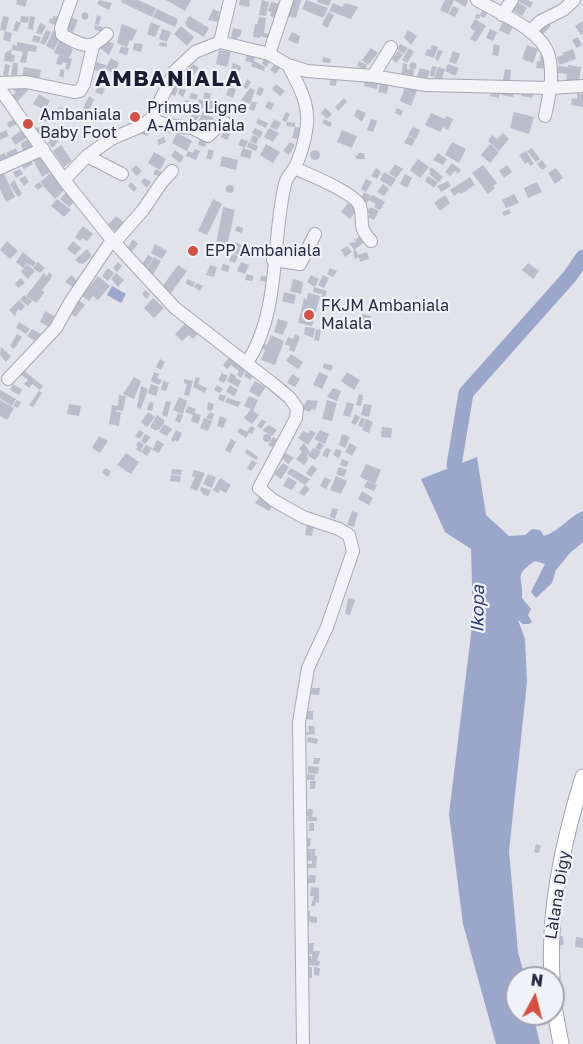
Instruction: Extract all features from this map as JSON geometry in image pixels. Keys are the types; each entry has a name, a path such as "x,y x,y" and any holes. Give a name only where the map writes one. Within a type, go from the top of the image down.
{"main road":[{"name":"Làlana Digy","path":"551,966 550,949 554,901 583,777"},
{"path":"558,1026 561,1044"}],"street":[{"path":"71,0 61,33 82,45 93,46"},
{"path":"220,42 230,0"},
{"path":"270,54 287,0"},
{"path":"477,0 530,31 549,54 550,88 545,117"},
{"path":"502,15 512,0"},
{"path":"530,31 541,21 563,10 574,0"},
{"path":"0,83 18,81 74,92 80,91 84,84 93,46 107,34"},
{"path":"64,180 87,156 111,140 151,119 175,70 195,52 220,42 270,54 288,64 308,70 373,76 426,85 550,88 583,86"},
{"path":"373,76 391,47"},
{"path":"247,363 268,313 273,260 285,181 301,152 307,125 306,101 288,64"},
{"path":"0,89 64,180 113,241 176,308 290,398 297,408 296,418 259,488 273,500 303,517 339,529 349,535 353,551 327,627 308,668 300,722 303,1044"},
{"path":"151,119 168,125 192,128 208,136 225,123"},
{"path":"0,168 43,149"},
{"path":"87,156 122,174"},
{"path":"294,168 357,201 360,208 361,228 371,241"},
{"path":"8,380 56,328 71,301 113,241 143,210 172,171"},
{"path":"273,260 300,264 315,234"}],"water":[{"path":"112,286 126,294 121,303 107,295"},
{"path":"477,457 486,515 509,536 525,535 532,529 540,530 544,536 583,511 583,542 556,570 552,583 536,598 531,592 545,564 535,561 521,574 522,598 531,609 528,615 532,622 523,624 518,620 525,639 527,682 509,851 518,952 522,966 505,966 505,1026 536,1026 540,1044 496,1044 463,924 449,814 473,618 471,549 445,532 421,479"}],"building":[{"path":"17,0 27,0 25,7 16,4"},
{"path":"99,0 112,3 109,10 97,4"},
{"path":"122,0 138,0 156,8 152,17 121,2"},
{"path":"166,0 191,0 185,11"},
{"path":"240,0 250,0 249,7 239,5"},
{"path":"262,0 269,2 266,16 259,15"},
{"path":"290,0 301,0 296,18 286,16"},
{"path":"306,0 328,8 323,18 302,9"},
{"path":"318,0 331,0 329,6 317,2"},
{"path":"445,0 454,0 448,14 440,10"},
{"path":"454,0 468,0 468,1 465,7"},
{"path":"515,0 527,8 522,16 513,11 515,7 510,4"},
{"path":"519,0 528,0 533,3 530,8"},
{"path":"271,2 281,4 275,18 270,16 271,12 268,11"},
{"path":"333,3 342,7 345,3 358,7 351,19 329,11"},
{"path":"453,6 459,9 455,17 449,14"},
{"path":"157,9 178,19 175,27 153,17"},
{"path":"213,9 220,12 219,22 208,20"},
{"path":"483,9 488,12 484,18 480,16 479,19 475,18 476,14 480,15"},
{"path":"85,12 89,16 85,20 81,16"},
{"path":"328,12 334,15 327,28 322,24"},
{"path":"97,15 101,17 99,25 95,24"},
{"path":"3,16 9,17 6,31 0,30"},
{"path":"21,16 29,17 28,23 20,22"},
{"path":"30,16 35,17 33,30 28,29"},
{"path":"53,16 60,17 59,26 49,23"},
{"path":"189,16 209,28 204,37 187,27 185,23"},
{"path":"70,17 78,20 73,32 64,28"},
{"path":"259,17 266,18 264,33 271,34 270,39 261,36 260,38 253,37 255,24"},
{"path":"475,19 486,26 476,42 470,39 475,31 470,28"},
{"path":"504,19 514,23 509,35 499,30"},
{"path":"16,21 21,23 17,32 13,30"},
{"path":"583,21 583,34 581,35 575,26"},
{"path":"151,22 160,26 155,37 147,34"},
{"path":"548,22 551,26 542,35 538,30"},
{"path":"40,23 46,26 41,35 36,33"},
{"path":"122,24 137,30 127,47 117,43"},
{"path":"95,25 103,27 101,32 94,29"},
{"path":"181,26 194,37 187,46 174,34"},
{"path":"233,28 242,30 237,39 231,38"},
{"path":"162,29 171,32 167,42 159,39"},
{"path":"490,29 497,32 493,41 486,38"},
{"path":"46,30 51,32 45,45 40,43"},
{"path":"408,30 417,36 411,45 404,37"},
{"path":"5,31 12,33 10,42 3,40"},
{"path":"53,31 61,35 54,50 46,46"},
{"path":"292,32 300,36 298,44 288,40"},
{"path":"34,35 41,37 39,43 32,41"},
{"path":"61,36 75,48 66,44 73,49 69,58 54,53"},
{"path":"578,37 582,45 577,48 572,40"},
{"path":"104,39 114,44 109,55 100,48"},
{"path":"17,42 37,46 36,52 28,51 26,63 20,62 23,52 12,50 13,44 17,47"},
{"path":"160,42 167,43 167,47 159,46"},
{"path":"134,43 143,44 141,52 133,50"},
{"path":"400,44 408,48 404,54 397,49"},
{"path":"494,44 500,46 498,56 492,55"},
{"path":"432,45 438,47 434,58 425,55 427,49 430,50"},
{"path":"527,45 538,49 533,63 522,59"},
{"path":"121,46 129,48 127,55 119,53"},
{"path":"371,48 378,53 368,65 362,60"},
{"path":"409,48 414,52 407,63 402,60"},
{"path":"12,49 11,54 15,55 14,62 4,61 5,53"},
{"path":"573,49 576,59 559,65 557,57"},
{"path":"219,50 231,52 227,67 216,64"},
{"path":"438,50 443,51 438,61 435,59"},
{"path":"398,51 403,55 396,63 392,59"},
{"path":"453,51 460,54 456,64 449,62"},
{"path":"541,53 547,54 548,69 536,68 537,61 540,62"},
{"path":"59,55 72,59 69,70 65,69 67,63 56,64"},
{"path":"247,55 255,57 254,61 265,67 264,71 245,61"},
{"path":"265,56 271,59 267,67 262,64"},
{"path":"323,57 331,59 330,63 322,62"},
{"path":"111,58 119,63 114,74 105,69"},
{"path":"359,61 367,65 365,70 357,66"},
{"path":"96,62 106,65 103,73 94,70"},
{"path":"276,62 281,66 276,74 270,70"},
{"path":"413,62 417,66 413,70 409,66"},
{"path":"13,63 18,63 17,76 11,75"},
{"path":"233,63 241,66 240,71 231,69"},
{"path":"403,63 407,64 407,69 414,70 413,78 401,76"},
{"path":"5,64 10,65 8,76 3,75"},
{"path":"193,64 199,68 194,75 188,71"},
{"path":"448,64 459,68 455,76 445,71"},
{"path":"568,65 581,67 579,82 566,80 567,74 557,73 558,66 568,67"},
{"path":"432,66 437,67 434,77 430,76"},
{"path":"24,67 41,70 39,80 22,77"},
{"path":"438,67 445,69 441,81 434,79"},
{"path":"420,68 430,71 427,80 417,76"},
{"path":"61,69 65,70 63,78 59,76"},
{"path":"505,69 511,70 510,80 503,80"},
{"path":"233,71 238,73 235,80 230,78"},
{"path":"180,73 189,78 185,86 176,81"},
{"path":"104,75 110,77 106,86 101,84"},
{"path":"203,75 210,79 205,87 198,83"},
{"path":"332,76 337,77 336,86 329,85"},
{"path":"366,76 379,79 377,89 364,86"},
{"path":"190,78 195,80 192,87 187,86"},
{"path":"213,79 222,84 220,89 210,85"},
{"path":"247,79 251,82 247,89 243,87"},
{"path":"381,81 389,82 387,94 378,92"},
{"path":"19,82 28,90 18,101 12,96 16,92 13,89"},
{"path":"276,84 285,91 280,96 272,89"},
{"path":"406,84 418,88 411,106 400,101"},
{"path":"174,85 179,87 175,96 166,92 168,87 173,89"},
{"path":"98,86 105,89 102,95 95,92"},
{"path":"229,87 236,89 233,98 226,95"},
{"path":"259,87 264,89 261,96 256,94"},
{"path":"503,87 514,88 513,97 501,95"},
{"path":"180,88 186,90 183,97 178,94"},
{"path":"250,88 255,90 250,104 241,100"},
{"path":"522,88 534,89 532,98 521,96"},
{"path":"491,91 500,92 499,98 490,96"},
{"path":"205,92 211,94 209,101 203,98"},
{"path":"191,93 198,95 196,100 189,98"},
{"path":"577,93 583,94 583,107 571,105 572,98 577,99"},
{"path":"39,94 50,101 45,110 33,104"},
{"path":"89,96 94,99 89,111 83,109"},
{"path":"344,98 347,102 338,111 335,107"},
{"path":"199,99 206,102 200,112 194,110"},
{"path":"185,100 195,103 192,111 182,107"},
{"path":"210,100 215,103 208,115 214,118 209,128 197,123"},
{"path":"252,101 257,103 254,111 249,109"},
{"path":"268,101 274,104 271,110 265,107"},
{"path":"62,107 65,115 45,122 42,114"},
{"path":"325,108 332,114 327,119 321,113"},
{"path":"397,108 403,111 401,116 395,113"},
{"path":"357,109 366,113 362,122 354,116"},
{"path":"193,111 200,114 195,123 189,121"},
{"path":"286,112 290,114 286,122 282,120"},
{"path":"514,112 534,117 529,134 510,128"},
{"path":"431,113 445,119 446,116 453,119 448,130 443,127 440,132 425,125"},
{"path":"14,119 17,124 9,128 7,123"},
{"path":"258,119 268,123 266,128 256,123"},
{"path":"274,119 281,123 277,130 270,127"},
{"path":"324,119 332,123 330,127 322,123"},
{"path":"371,119 377,121 373,132 367,130"},
{"path":"287,122 295,123 295,127 286,126"},
{"path":"42,125 45,130 38,134 35,129"},
{"path":"61,126 65,133 56,138 58,141 53,148 48,143 56,133 49,140 45,135"},
{"path":"142,126 150,128 148,136 141,134"},
{"path":"225,127 232,130 227,140 221,137"},
{"path":"295,127 301,128 298,139 292,138"},
{"path":"413,127 420,130 416,139 408,135"},
{"path":"255,128 263,132 260,138 252,133"},
{"path":"269,128 279,133 273,142 264,137"},
{"path":"23,129 28,137 15,145 11,138"},
{"path":"6,130 9,136 0,140 0,133"},
{"path":"342,130 357,136 352,148 337,142"},
{"path":"177,133 192,141 187,151 172,143"},
{"path":"503,133 509,139 499,151 488,141 492,135 497,139"},
{"path":"253,135 259,138 256,144 250,141"},
{"path":"408,136 415,139 412,146 404,143"},
{"path":"32,137 37,149 28,153 26,149 23,151 21,143"},
{"path":"164,137 166,142 159,145 157,140"},
{"path":"200,137 207,139 205,147 198,145"},
{"path":"241,139 248,141 245,148 238,145"},
{"path":"249,142 258,146 256,151 247,147"},
{"path":"290,142 295,145 289,155 283,151"},
{"path":"452,142 466,149 459,163 445,155"},
{"path":"266,144 280,152 273,163 260,155"},
{"path":"490,144 499,152 490,163 481,155"},
{"path":"61,145 72,161 64,167 53,151"},
{"path":"16,148 19,156 9,160 6,153"},
{"path":"243,148 252,151 250,159 240,156"},
{"path":"532,148 540,159 536,162 527,151"},
{"path":"195,149 200,151 196,160 186,156 188,151 193,153"},
{"path":"209,149 214,151 211,160 206,158"},
{"path":"175,150 184,157 180,163 171,156"},
{"path":"315,150 319,151 319,159 315,160 311,159 310,155 311,151"},
{"path":"42,151 52,171 42,177 31,156"},
{"path":"526,151 534,164 530,166 528,162 525,164 519,155"},
{"path":"154,152 166,159 160,170 148,163"},
{"path":"5,153 8,160 0,163 0,155"},
{"path":"358,153 364,153 365,159 356,159 355,156"},
{"path":"438,153 447,159 443,165 433,160"},
{"path":"222,156 238,160 236,170 220,166"},
{"path":"30,158 33,164 24,169 20,164"},
{"path":"418,159 429,167 420,178 410,170"},
{"path":"542,160 547,167 542,170 537,164"},
{"path":"452,163 461,170 458,174 455,171 450,176 445,172"},
{"path":"395,164 403,169 396,178 389,173"},
{"path":"0,165 15,197 6,202 0,189"},
{"path":"136,165 142,171 137,176 131,170"},
{"path":"483,165 497,183 488,194 472,173"},
{"path":"507,165 512,172 504,178 499,171"},
{"path":"431,167 443,177 439,182 429,174"},
{"path":"376,168 381,172 377,179 371,176"},
{"path":"556,168 563,178 555,184 548,173"},
{"path":"20,169 23,174 16,178 13,172"},
{"path":"156,169 164,174 161,177 153,174"},
{"path":"53,171 67,187 55,199 40,182"},
{"path":"384,172 396,179 391,187 380,180"},
{"path":"405,174 412,178 407,188 400,184"},
{"path":"25,176 29,182 24,186 19,179"},
{"path":"428,176 438,182 434,188 425,181"},
{"path":"470,177 475,185 454,196 450,190"},
{"path":"144,178 151,182 147,188 141,182"},
{"path":"366,179 372,182 366,192 361,189"},
{"path":"14,180 22,194 18,197 10,185"},
{"path":"448,181 451,186 441,192 437,186"},
{"path":"39,182 43,186 38,190 34,186"},
{"path":"131,182 137,188 134,192 128,186"},
{"path":"537,182 542,192 528,198 524,188"},
{"path":"383,184 389,189 384,196 377,192"},
{"path":"230,185 234,189 230,193 226,189"},
{"path":"67,191 75,201 69,207 60,199"},
{"path":"364,192 385,202 380,210 374,207 376,204 369,200 367,203 360,199"},
{"path":"514,194 519,203 506,208 502,200"},
{"path":"445,195 450,203 440,211 434,203"},
{"path":"57,199 71,210 64,217 51,206"},
{"path":"213,199 222,204 207,235 198,231"},
{"path":"348,203 357,210 350,219 341,212"},
{"path":"223,207 235,210 226,251 215,249"},
{"path":"370,207 379,211 374,220 368,217 370,214 367,212"},
{"path":"509,209 511,213 504,216 502,212"},
{"path":"116,216 126,224 117,233 108,225"},
{"path":"83,226 93,234 87,241 82,238 80,241 75,237"},
{"path":"237,226 243,228 242,233 235,231"},
{"path":"363,234 367,240 354,250 349,243 356,242 353,238 357,240"},
{"path":"133,239 138,244 131,252 127,249"},
{"path":"7,241 18,251 10,259 0,250"},
{"path":"73,241 81,248 75,255 67,249"},
{"path":"235,242 242,245 238,255 231,252"},
{"path":"155,244 167,251 162,259 151,253"},
{"path":"347,246 352,252 345,257 341,250"},
{"path":"262,247 268,249 266,256 260,254"},
{"path":"87,249 92,256 80,264 75,260"},
{"path":"356,250 358,255 367,252 369,259 360,262 359,257 355,259 353,251"},
{"path":"23,252 36,263 33,267 27,263 23,268 16,262"},
{"path":"232,254 238,256 235,263 229,261"},
{"path":"148,255 153,258 146,269 141,266"},
{"path":"154,257 161,261 153,275 146,271"},
{"path":"38,262 45,268 40,273 33,268"},
{"path":"118,262 122,266 117,272 113,268"},
{"path":"241,262 249,265 245,274 237,271"},
{"path":"528,263 539,271 533,279 522,270"},
{"path":"27,264 35,271 28,279 21,272"},
{"path":"223,264 230,266 228,272 221,270"},
{"path":"178,265 187,271 171,293 162,287"},
{"path":"210,265 217,267 214,277 206,275"},
{"path":"108,268 114,273 108,281 102,276"},
{"path":"330,268 337,271 333,277 327,274"},
{"path":"49,272 52,275 51,279 42,290 45,292 36,303 26,296 44,273 47,276"},
{"path":"116,273 124,280 118,287 111,279"},
{"path":"247,274 254,276 252,281 245,280"},
{"path":"71,275 78,281 73,287 65,282"},
{"path":"311,275 319,279 315,287 307,282"},
{"path":"323,275 329,278 324,288 318,285"},
{"path":"98,276 110,286 98,300 93,296 89,301 82,296"},
{"path":"261,276 271,277 268,282 260,281"},
{"path":"21,278 25,283 18,288 15,283"},
{"path":"187,279 195,282 193,287 186,284"},
{"path":"293,279 303,282 301,294 290,291"},
{"path":"197,283 203,286 200,291 194,287"},
{"path":"314,287 327,291 324,300 321,300 322,294 313,292"},
{"path":"145,290 150,294 147,299 142,294"},
{"path":"284,292 296,295 294,304 282,301"},
{"path":"308,293 320,296 312,326 298,323 304,298 307,299"},
{"path":"24,295 32,301 28,306 20,300"},
{"path":"153,298 164,308 154,318 144,308"},
{"path":"19,300 25,306 21,311 18,309 15,316 9,310"},
{"path":"78,300 85,305 75,317 69,312"},
{"path":"45,311 54,316 49,327 40,322"},
{"path":"362,314 371,316 369,325 362,323"},
{"path":"278,319 288,322 283,335 274,332"},
{"path":"19,322 30,329 26,334 16,328"},
{"path":"187,322 200,331 193,339 189,335 182,341 175,334"},
{"path":"305,327 315,328 313,338 304,334"},
{"path":"32,329 41,334 37,342 27,336"},
{"path":"316,329 321,330 319,341 314,340"},
{"path":"17,334 22,337 14,349 10,346"},
{"path":"295,334 300,337 294,352 289,350 290,346 285,344 288,337 293,339"},
{"path":"271,335 284,341 275,365 261,360 265,350 262,348 264,343 267,345"},
{"path":"1,347 11,356 6,362 0,355"},
{"path":"232,354 246,370 241,378 237,375 239,371 231,365 227,369 223,365"},
{"path":"291,354 303,362 298,369 286,361"},
{"path":"160,359 165,362 161,370 156,367"},
{"path":"324,363 333,366 331,371 323,368"},
{"path":"23,370 43,386 40,390 32,384 29,388 24,384 28,380 20,374"},
{"path":"247,371 254,375 250,380 244,376"},
{"path":"154,372 159,374 157,378 162,380 159,385 151,381"},
{"path":"319,372 328,376 322,389 313,385"},
{"path":"347,372 360,380 354,390 341,381"},
{"path":"222,373 228,376 224,383 218,380"},
{"path":"231,373 241,381 238,387 227,381"},
{"path":"292,374 300,379 295,387 287,383"},
{"path":"134,377 141,381 134,399 123,394"},
{"path":"196,377 200,378 198,384 207,388 205,393 193,387"},
{"path":"184,379 193,381 189,396 184,395 187,384 184,383"},
{"path":"163,381 169,383 166,391 161,390"},
{"path":"255,381 266,387 259,397 249,391"},
{"path":"13,384 22,390 19,395 10,390"},
{"path":"151,384 159,387 156,396 148,393"},
{"path":"217,385 223,389 220,393 214,390"},
{"path":"230,385 238,390 234,396 226,392"},
{"path":"141,386 148,389 141,409 137,407"},
{"path":"333,388 341,391 337,401 327,397"},
{"path":"0,390 16,399 12,406 1,399 3,396 0,399"},
{"path":"39,391 42,393 33,407 29,405"},
{"path":"220,394 226,396 223,402 218,399"},
{"path":"359,394 363,395 361,406 356,405"},
{"path":"119,395 126,396 123,411 117,410 116,412 121,412 119,426 109,424 112,405 118,406"},
{"path":"249,396 258,400 253,411 259,415 252,424 244,418 251,409 244,406"},
{"path":"179,397 187,401 183,414 173,410"},
{"path":"227,398 241,402 238,407 225,402"},
{"path":"0,400 14,408 7,420 0,416"},
{"path":"17,400 21,402 18,408 13,406"},
{"path":"307,400 318,401 315,410 311,409 310,412 302,409"},
{"path":"327,400 337,403 332,421 322,419"},
{"path":"166,401 171,402 167,417 162,415"},
{"path":"149,402 154,403 152,411 147,410"},
{"path":"208,402 214,404 212,411 207,410"},
{"path":"347,402 354,404 350,417 343,415"},
{"path":"69,404 81,406 79,416 67,414"},
{"path":"364,404 372,405 369,417 361,415"},
{"path":"188,406 196,409 194,413 201,415 198,424 191,421 193,415 185,412"},
{"path":"148,412 155,417 147,427 141,422"},
{"path":"210,412 214,414 212,420 206,418"},
{"path":"178,413 183,415 180,423 175,421"},
{"path":"355,414 360,417 356,425 351,423"},
{"path":"157,415 164,420 164,423 156,431 150,427"},
{"path":"220,416 227,419 223,428 217,426"},
{"path":"204,418 212,421 208,431 200,428"},
{"path":"361,418 365,419 363,427 358,426"},
{"path":"262,419 266,422 261,429 257,426"},
{"path":"366,419 373,422 369,433 362,430"},
{"path":"164,424 172,429 167,436 159,432"},
{"path":"269,425 277,430 272,436 262,430"},
{"path":"251,426 255,428 246,438 237,432 240,428 247,432"},
{"path":"382,427 392,428 391,438 381,437"},
{"path":"140,430 144,433 139,439 135,436"},
{"path":"176,430 182,433 178,442 175,440 174,442 171,440"},
{"path":"310,430 316,433 308,445 298,438 303,431 308,433"},
{"path":"320,430 329,434 325,444 314,439"},
{"path":"145,434 151,437 145,444 141,441"},
{"path":"267,434 271,438 267,442 263,438"},
{"path":"342,434 350,437 345,448 339,445"},
{"path":"99,436 108,441 100,453 92,448"},
{"path":"273,437 279,440 274,448 268,445"},
{"path":"231,439 236,442 230,453 225,450"},
{"path":"157,440 164,444 159,453 152,450"},
{"path":"139,441 144,445 140,452 136,449"},
{"path":"319,442 324,445 320,451 315,448"},
{"path":"304,443 310,452 304,465 296,459 302,452 299,449"},
{"path":"350,443 357,447 352,456 345,452"},
{"path":"146,445 152,448 147,456 141,452"},
{"path":"313,448 321,452 315,460 308,456"},
{"path":"326,448 331,450 327,458 322,455"},
{"path":"247,449 258,457 256,460 245,453"},
{"path":"336,449 342,451 339,458 333,455"},
{"path":"283,451 294,458 288,464 279,455"},
{"path":"126,453 139,462 131,474 117,465"},
{"path":"342,459 349,462 346,467 340,465"},
{"path":"252,460 257,463 251,471 247,468"},
{"path":"283,463 289,467 281,479 274,474"},
{"path":"366,464 381,470 375,484 360,477"},
{"path":"312,465 317,469 311,477 306,473"},
{"path":"339,467 347,470 344,477 336,474"},
{"path":"105,468 111,471 108,477 102,473"},
{"path":"291,468 310,479 305,485 287,473"},
{"path":"172,469 182,470 181,475 171,474"},
{"path":"194,470 205,473 197,491 190,488 195,477 192,476"},
{"path":"208,474 216,477 212,488 203,484"},
{"path":"171,475 181,476 180,482 170,481"},
{"path":"336,476 347,481 341,494 330,490"},
{"path":"288,477 297,482 292,490 283,486"},
{"path":"325,477 331,480 326,489 320,486"},
{"path":"220,478 231,485 226,493 213,490"},
{"path":"367,481 377,485 374,491 364,487"},
{"path":"305,485 310,489 304,496 299,493"},
{"path":"201,487 211,490 208,496 202,494"},
{"path":"362,491 373,498 369,505 358,499"},
{"path":"261,495 274,504 269,511 255,503"},
{"path":"332,508 338,509 335,519 330,517"},
{"path":"352,511 358,513 354,527 347,525"},
{"path":"307,524 314,525 312,536 305,535"},
{"path":"348,598 355,600 350,615 345,614"},
{"path":"309,688 320,688 319,695 309,694"},
{"path":"307,711 313,711 313,720 306,719"},
{"path":"308,726 314,726 315,734 305,735 309,732"},
{"path":"308,737 318,739 317,744 307,742"},
{"path":"314,758 320,758 319,764 313,764"},
{"path":"308,766 319,767 318,774 308,773"},
{"path":"307,774 315,775 314,780 307,780"},
{"path":"310,781 316,781 315,789 310,789"},
{"path":"308,809 313,809 312,817 317,817 317,821 308,821 308,816 306,816"},
{"path":"309,823 314,823 314,831 309,831"},
{"path":"307,838 311,838 310,847 306,846"},
{"path":"536,844 541,846 539,853 534,852"},
{"path":"307,849 315,849 316,868 307,868 307,864 312,864 312,861 305,861"},
{"path":"309,875 316,875 315,883 305,883"},
{"path":"311,887 319,888 319,903 316,902 315,906 311,906 314,896 310,896"},
{"path":"304,911 310,911 310,916 317,917 317,923 309,922 309,926 304,926"},
{"path":"563,936 564,945 556,946 555,937"},
{"path":"576,937 583,938 583,948 575,947"},
{"path":"308,943 314,943 313,951 320,951 317,961 320,961 319,966 308,965 309,961 306,961 306,955 311,956 312,960 312,954 307,954"},
{"path":"306,967 312,967 312,978 306,978"},
{"path":"314,967 320,968 319,976 314,975"}],"waterway":[{"name":"Ikopa","path":"463,483 454,465 466,393 570,276 583,257"}],"place":[{"name":"Primus Ligne A-Ambaniala","path":"135,117"},
{"name":"Ambaniala Baby Foot","path":"28,124"},
{"name":"EPP Ambaniala","path":"193,251"},
{"name":"FKJM Ambaniala Malala","path":"309,315"}],"district":[{"name":"AMBANIALA","path":"169,79"}]}
